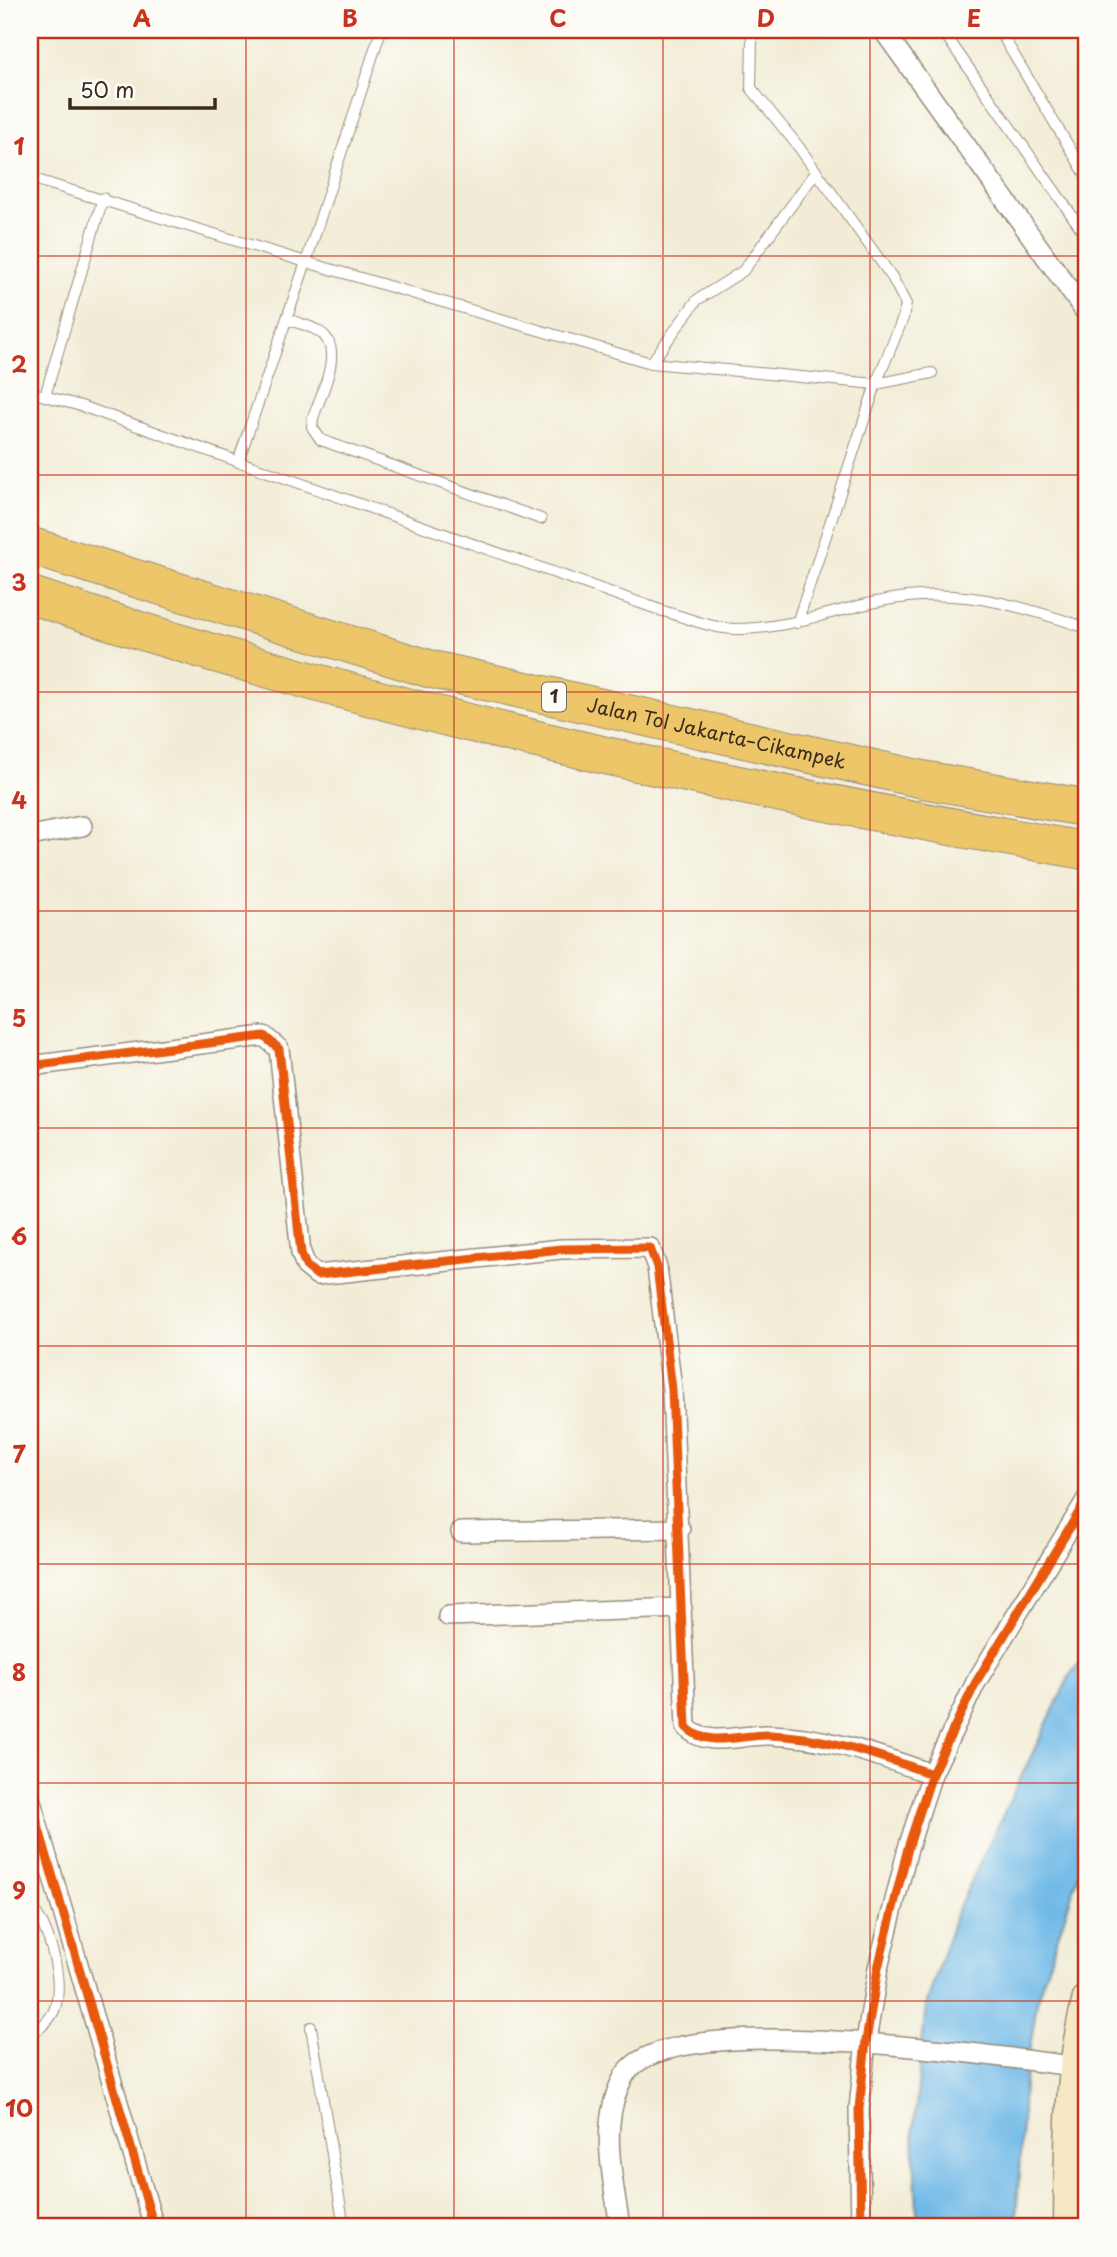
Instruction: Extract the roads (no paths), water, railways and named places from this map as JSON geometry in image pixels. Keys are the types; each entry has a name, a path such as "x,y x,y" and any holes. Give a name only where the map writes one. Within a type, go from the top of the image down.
{"highway":[{"name":"Jalan Tol Jakarta–Cikampek","path":"30,546 430,669 925,780 1087,808"},
{"name":"1","path":"30,595 172,643 417,711 785,795 1087,851"}],"street":[{"path":"883,30 1087,314"},
{"path":"30,836 82,826"},
{"path":"30,1066 264,1036 273,1041 279,1049 300,1253 306,1266 317,1275 561,1249 650,1248 657,1267 672,1389 680,1529 686,1727 694,1736 707,1740 768,1735 852,1747 932,1773"},
{"path":"861,2227 859,2109 866,2040 881,1954 908,1848 932,1773 976,1682 1087,1499"},
{"path":"461,1532 680,1529"},
{"path":"448,1616 682,1608"},
{"path":"30,1798 154,2227"},
{"path":"1068,2227 1068,2134 1081,2059 1087,2000"},
{"path":"620,2227 608,2150 609,2121 625,2074 639,2061 659,2051 689,2043 866,2040 1039,2061 1081,2059"}],"lane":[{"path":"238,462 381,30"},
{"path":"750,30 751,88 817,172 892,277 905,304 903,318 876,384 797,623"},
{"path":"942,30 1087,237"},
{"path":"999,30 1087,177"},
{"path":"651,363 697,300 743,271 817,172"},
{"path":"30,178 651,363 876,384 932,373"},
{"path":"45,396 103,198"},
{"path":"287,319 319,331 331,346 331,362 312,427 321,440 541,519"},
{"path":"30,391 710,625 734,629 797,623 877,602 947,595 1003,601 1087,628"},
{"path":"30,1905 48,1940 57,1992 55,2009 43,2026 30,2035"},
{"path":"311,2027 344,2227"}],"water":[{"path":"1087,1650 1087,1849 1038,1996 1024,2086 1016,2227 918,2227 913,2135 926,2006 956,1913 1069,1677"}]}
